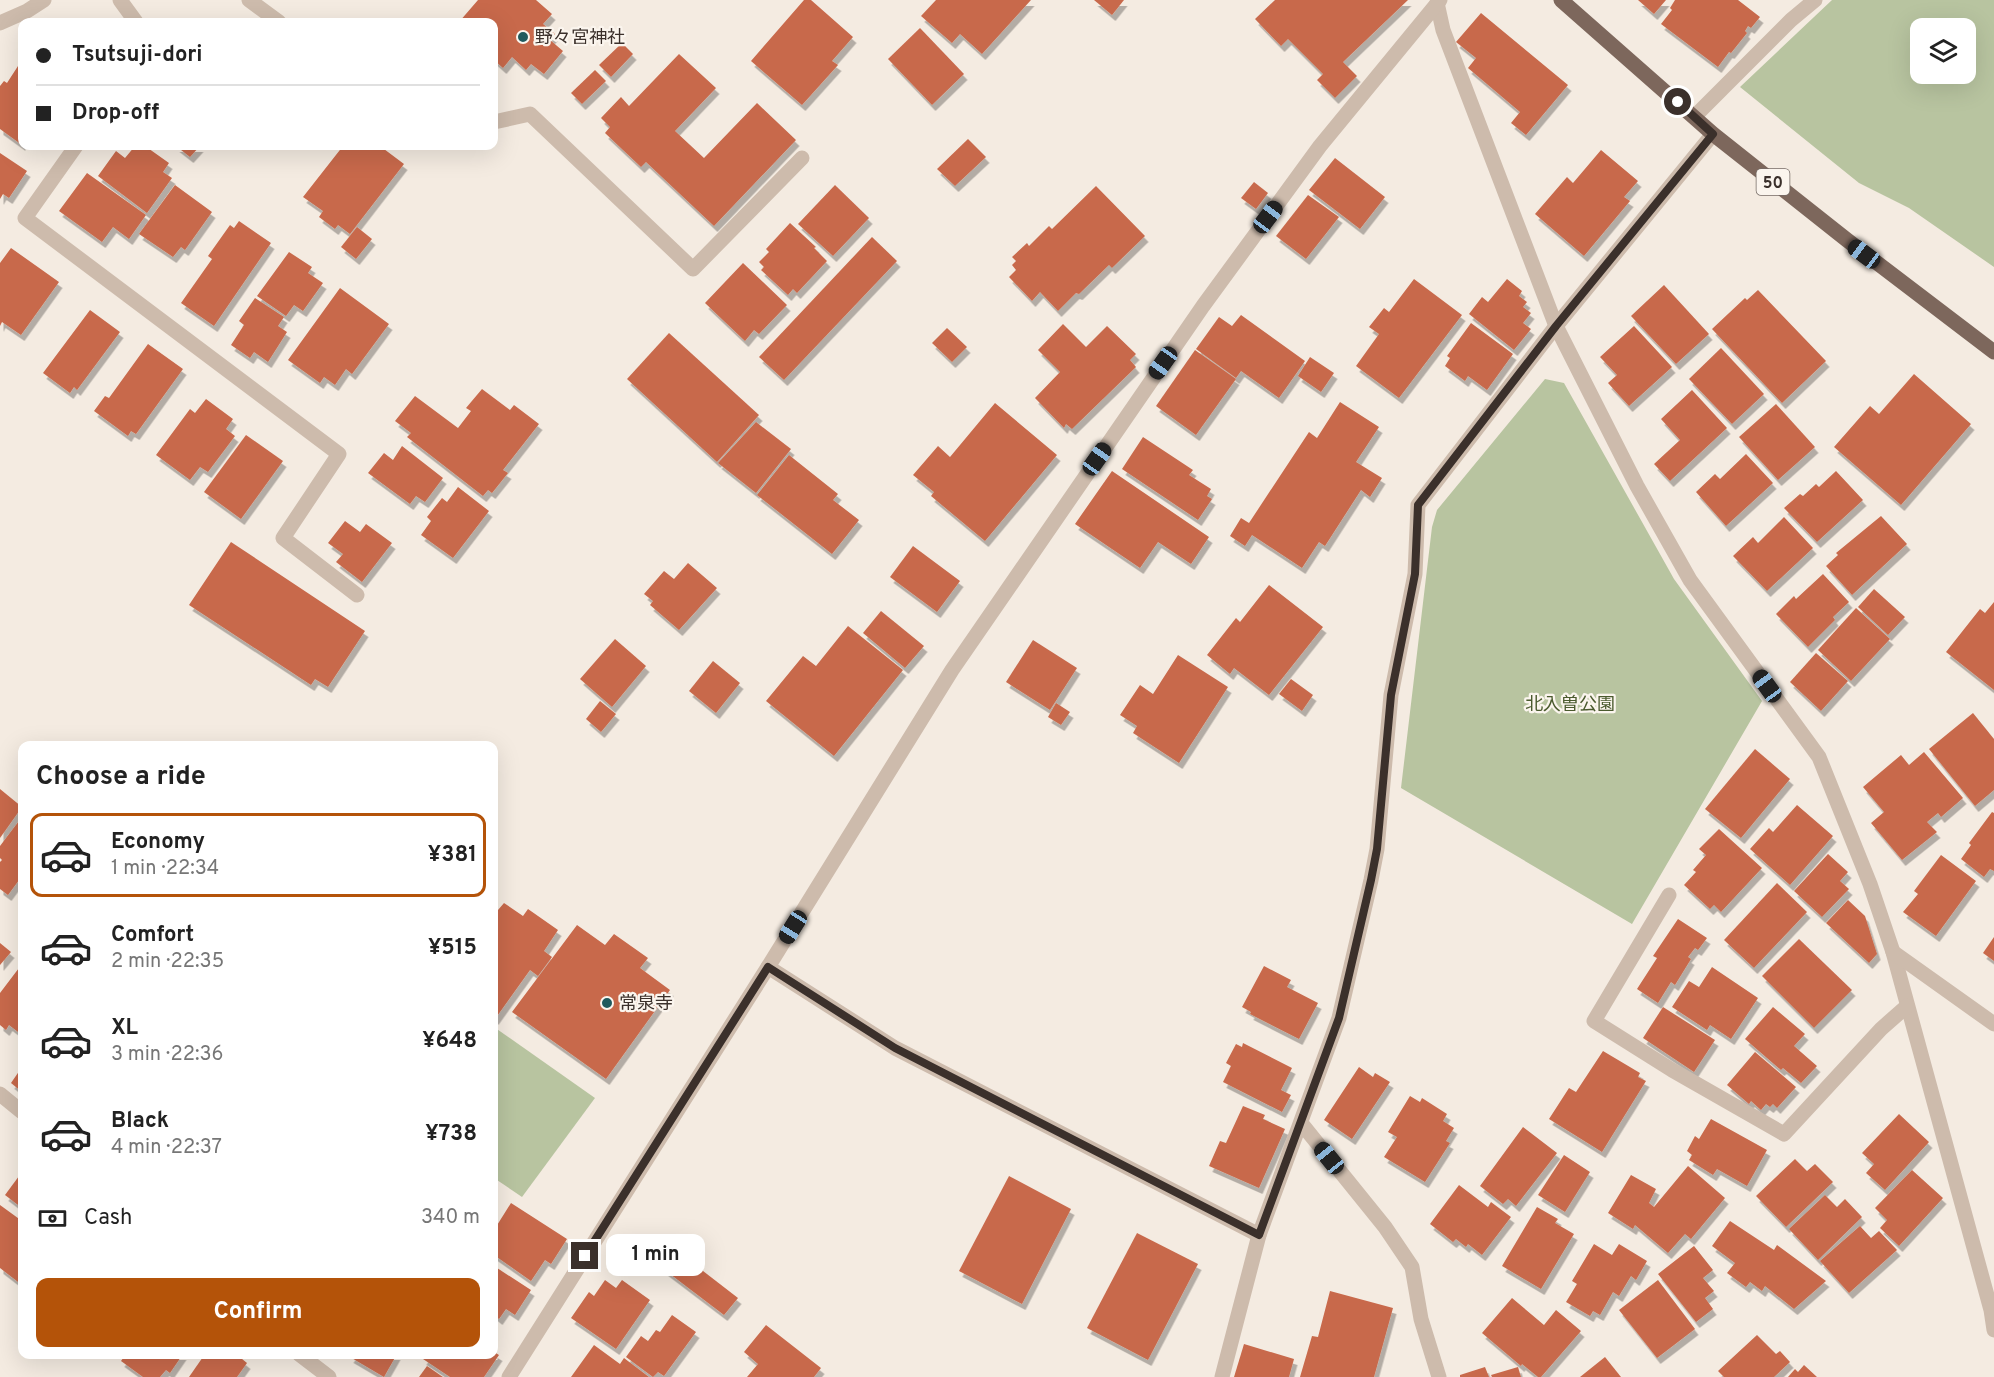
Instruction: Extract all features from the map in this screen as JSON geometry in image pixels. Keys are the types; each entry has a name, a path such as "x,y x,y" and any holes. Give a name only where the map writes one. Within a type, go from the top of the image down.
{"main road":[{"name":"50","path":"1561,0 1713,134 1994,352"}],"street":[{"path":"0,23 27,11 44,0"},
{"path":"120,0 133,18"},
{"path":"249,0 274,18"},
{"path":"1695,116 1791,20 1815,0"},
{"path":"1438,1 1443,30 1556,326 1637,486 1690,580 1819,757 1870,884 1893,952 1991,1310 1994,1330"},
{"path":"509,1377 952,670 1203,306 1320,146 1438,1"},
{"path":"498,121 530,114 693,269 802,158"},
{"path":"1222,1377 1259,1235 1339,1018 1371,880 1377,849 1391,695 1415,574 1418,505 1556,326 1713,134"},
{"path":"73,150 25,218 339,454 283,538 357,595"},
{"path":"1669,895 1594,1021 1672,1070 1784,1134 1881,1029 1907,1006"},
{"path":"1893,952 1994,1024"},
{"path":"768,967 895,1048 1259,1235"},
{"path":"0,1094 18,1109"},
{"path":"1301,1124 1385,1227 1412,1267 1421,1319 1439,1377"},
{"path":"306,1359 329,1377"}],"green space":[{"path":"1832,0 1994,0 1994,267 1909,208 1859,183 1740,87"},
{"name":"北入曽公園","path":"1545,379 1564,383 1674,579 1762,701 1632,924 1401,788 1432,527 1437,510"},
{"path":"498,1030 595,1098 522,1197 498,1181"}],"building":[{"name":"野々宮神社","path":"478,0 536,0 552,14 543,24 555,34 550,40 563,51 544,74 531,64 526,70 512,57 503,68 498,64 498,18 462,18"},
{"path":"804,0 811,0 853,37 832,61 838,65 802,105 751,61"},
{"path":"936,0 1031,0 982,54 960,34 952,43 921,16"},
{"path":"1094,0 1124,0 1112,15"},
{"path":"1275,0 1408,0 1343,62 1357,76 1335,98 1317,80 1323,74 1288,39 1281,46 1255,19"},
{"path":"1638,0 1666,0 1654,14"},
{"path":"1675,0 1738,0 1760,17 1751,28 1748,26 1745,31 1747,33 1718,67 1661,24 1672,10 1670,8"},
{"path":"1481,13 1568,85 1526,135 1511,123 1520,112 1468,68 1476,58 1456,42"},
{"path":"920,28 964,74 932,105 888,59"},
{"path":"622,43 633,54 611,77 599,65"},
{"path":"679,54 716,88 675,131 704,158 757,103 796,140 714,226 646,162 641,167 605,133 610,127 601,118 621,97 629,106"},
{"path":"18,66 18,142 0,129 0,86 4,81 7,83"},
{"path":"595,70 606,81 582,104 571,93"},
{"path":"968,139 986,157 955,186 937,169"},
{"path":"132,150 151,150 169,163 163,172 172,178 147,213 98,176 116,151 125,158"},
{"path":"181,150 196,150 190,157"},
{"path":"340,150 385,150 404,164 350,234 338,225 335,229 319,217 323,211 303,197"},
{"path":"1601,150 1638,181 1624,197 1630,201 1584,256 1535,214 1567,177 1573,183"},
{"path":"0,153 27,171 9,198 3,194 0,199"},
{"path":"1335,158 1385,197 1360,229 1309,190"},
{"path":"87,173 146,215 129,239 113,227 102,242 59,211"},
{"path":"1254,182 1268,193 1256,209 1241,198"},
{"path":"175,185 212,212 185,250 181,247 173,257 139,234"},
{"path":"835,185 869,218 833,256 798,224"},
{"path":"1096,186 1145,236 1112,268 1109,265 1058,311 1040,292 1032,301 1009,277 1016,270 1012,265 1016,261 1012,257 1027,243 1029,246 1049,226 1052,229"},
{"path":"1308,195 1339,217 1306,259 1276,236"},
{"path":"239,221 271,243 214,326 181,303 212,259 208,256 230,225 234,228"},
{"path":"790,223 816,247 814,248 827,261 797,293 793,289 788,295 761,270 764,267 759,262 769,252 766,249"},
{"path":"357,227 372,239 356,259 341,247"},
{"path":"872,237 897,261 784,380 759,357"},
{"path":"11,248 59,282 21,335 2,322 0,326 0,263"},
{"path":"289,252 312,267 308,273 323,283 303,311 294,305 286,316 257,296"},
{"path":"743,263 787,305 759,334 754,330 745,341 705,303"},
{"path":"1414,279 1462,315 1399,398 1356,366 1379,334 1369,327 1384,308 1389,312"},
{"path":"1507,279 1522,291 1519,296 1527,302 1523,307 1531,313 1523,323 1531,329 1514,350 1469,314 1482,297 1488,302"},
{"path":"1664,285 1709,334 1676,364 1631,316"},
{"path":"340,288 389,324 352,374 346,369 335,385 324,377 320,383 288,360"},
{"path":"1758,290 1826,361 1782,403 1712,329 1745,298 1747,300"},
{"path":"255,298 284,317 278,326 287,332 268,362 254,352 250,358 231,345 244,325 239,321"},
{"path":"90,310 120,332 77,390 74,387 70,393 43,373"},
{"path":"1241,315 1305,361 1279,398 1241,371 1236,378 1196,349 1219,317 1232,326"},
{"path":"1471,323 1513,354 1487,390 1468,376 1465,381 1445,366 1450,358 1447,356"},
{"path":"1063,324 1086,347 1107,326 1136,354 1130,360 1136,367 1072,429 1066,424 1064,428 1035,398 1060,372 1038,350"},
{"path":"1634,326 1672,367 1629,406 1608,383 1617,375 1600,357"},
{"path":"947,328 967,347 952,362 932,343"},
{"path":"669,333 759,415 717,462 627,379"},
{"path":"148,344 183,369 136,434 131,431 128,436 94,411 105,396 109,398"},
{"path":"1721,348 1764,394 1732,424 1689,379"},
{"path":"1195,350 1236,379 1196,435 1156,406"},
{"path":"1310,357 1334,373 1321,392 1298,376"},
{"path":"1914,374 1971,424 1901,505 1834,447 1870,406 1879,414"},
{"path":"482,389 510,410 514,405 539,424 503,470 508,473 492,493 488,490 483,496 407,437 411,433 395,421 415,396 458,428 471,411 466,408"},
{"path":"1692,390 1727,428 1670,481 1654,464 1680,440 1661,419"},
{"path":"206,399 233,419 226,429 235,436 208,472 200,467 190,480 156,455 190,409 195,413"},
{"path":"1340,402 1379,427 1356,462 1382,478 1370,497 1361,490 1325,546 1319,542 1302,568 1252,535 1245,546 1230,536 1241,518 1249,523 1309,432 1317,438"},
{"path":"995,403 1057,455 985,541 931,496 934,492 913,475 938,446 950,457"},
{"path":"1776,404 1815,447 1778,480 1739,437"},
{"path":"756,422 791,449 756,493 718,463"},
{"path":"246,435 283,461 241,519 204,492"},
{"path":"1143,437 1193,470 1189,475 1211,489 1207,496 1212,499 1198,520 1122,469"},
{"path":"402,446 443,478 425,502 416,496 410,504 368,473 384,453 393,460"},
{"path":"1746,454 1773,483 1726,526 1696,492 1715,474 1720,479"},
{"path":"789,455 838,494 833,500 859,520 832,554 757,495"},
{"path":"1112,471 1209,537 1191,564 1158,542 1140,568 1075,524"},
{"path":"1836,471 1863,500 1817,542 1784,508 1816,484 1819,487"},
{"path":"458,487 489,511 453,558 421,535 431,521 427,517 442,498 447,502"},
{"path":"1881,516 1907,544 1852,595 1826,566 1838,555 1836,553"},
{"path":"1784,517 1813,548 1767,591 1733,556 1753,537 1758,543"},
{"path":"345,521 360,532 366,524 392,543 362,582 336,562 343,554 328,543"},
{"path":"231,542 365,631 328,687 315,679 311,685 189,605"},
{"path":"913,546 960,581 937,612 890,577"},
{"path":"688,563 717,588 679,630 650,605 653,601 644,594 664,571 674,579"},
{"path":"1823,574 1849,602 1808,647 1776,614 1794,596 1796,599"},
{"path":"1269,585 1323,627 1269,695 1234,668 1230,674 1207,655 1236,618 1240,622"},
{"path":"1874,589 1905,617 1888,635 1858,607"},
{"path":"1994,602 1994,690 1946,652 1980,609 1985,613"},
{"path":"1856,608 1890,639 1851,681 1818,650"},
{"path":"881,611 924,646 905,668 863,633"},
{"path":"848,626 903,670 834,756 766,701 803,656 816,666"},
{"path":"615,639 646,666 612,707 580,679"},
{"path":"1033,640 1077,668 1050,710 1006,682"},
{"path":"1816,653 1848,681 1821,711 1790,682"},
{"path":"1178,655 1228,687 1179,763 1133,733 1137,726 1120,715 1140,685 1153,694"},
{"path":"713,661 740,683 716,713 689,691"},
{"path":"1291,679 1313,695 1302,711 1279,694"},
{"path":"600,701 616,714 601,732 586,719"},
{"path":"1056,703 1070,712 1061,725 1048,717"},
{"path":"1973,713 1994,739 1994,790 1975,806 1929,749"},
{"path":"1755,749 1790,779 1741,838 1705,809"},
{"path":"1924,752 1963,798 1941,817 1938,813 1927,822 1937,832 1902,860 1871,823 1884,812 1863,787 1901,755 1909,765"},
{"path":"0,789 18,804 18,813 0,838"},
{"path":"1797,805 1833,836 1790,885 1750,849 1769,828 1773,832"},
{"path":"1992,812 1994,813 1994,871 1990,869 1984,877 1961,859 1971,845 1969,843"},
{"path":"18,822 18,881 8,895 0,889 0,862 2,860 0,846"},
{"path":"1719,829 1762,868 1721,912 1714,905 1710,909 1684,885 1696,872 1693,870 1706,855 1699,849"},
{"path":"1828,854 1848,872 1840,881 1849,889 1822,917 1794,891"},
{"path":"1941,855 1976,881 1936,936 1903,912 1918,894 1914,891"},
{"path":"1777,883 1807,912 1754,968 1724,940"},
{"path":"1848,900 1865,916 1877,954 1869,963 1826,923"},
{"path":"504,903 523,916 528,909 558,930 544,951 552,957 538,976 530,970 498,1015 498,910"},
{"path":"1678,919 1707,938 1698,950 1695,948 1688,957 1691,959 1675,985 1671,982 1658,1003 1637,989 1657,958 1653,956"},
{"path":"577,925 605,945 614,934 648,958 640,968 670,990 606,1079 512,1012"},
{"path":"1994,937 1994,961 1983,953"},
{"path":"1799,939 1852,990 1814,1028 1762,976"},
{"path":"0,943 11,952 0,965"},
{"path":"1264,966 1291,980 1287,987 1318,1003 1299,1039 1250,1014 1251,1012 1242,1007"},
{"path":"1712,967 1758,998 1731,1039 1710,1025 1707,1030 1672,1007 1689,981 1699,987"},
{"path":"18,969 18,1032 9,1025 6,1030 0,1025 0,993"},
{"path":"1663,1007 1715,1040 1694,1072 1643,1038"},
{"path":"1773,1007 1805,1034 1794,1046 1817,1066 1801,1083 1783,1068 1781,1070 1745,1039"},
{"path":"1243,1043 1292,1068 1281,1090 1291,1095 1282,1112 1223,1082 1231,1066 1226,1063 1236,1044 1242,1047"},
{"path":"1603,1051 1640,1073 1638,1077 1646,1081 1602,1152 1549,1119 1569,1088 1576,1092"},
{"path":"1755,1052 1796,1087 1777,1108 1773,1104 1770,1107 1766,1104 1761,1110 1751,1101 1749,1104 1727,1085"},
{"path":"1359,1067 1373,1077 1375,1073 1390,1082 1352,1139 1324,1120"},
{"path":"18,1073 18,1089 11,1083"},
{"path":"1410,1096 1420,1102 1422,1098 1447,1114 1443,1121 1454,1128 1446,1141 1450,1143 1425,1182 1384,1157 1397,1137 1388,1132"},
{"path":"1243,1106 1265,1115 1263,1119 1285,1129 1259,1188 1209,1166 1220,1141 1226,1143"},
{"path":"1899,1114 1929,1142 1885,1190 1866,1173 1874,1164 1862,1153"},
{"path":"1711,1119 1767,1150 1747,1186 1717,1169 1713,1175 1689,1160 1692,1155 1687,1151 1695,1136 1699,1139"},
{"path":"1523,1127 1557,1153 1516,1206 1508,1199 1503,1204 1480,1186"},
{"path":"1564,1155 1590,1172 1565,1212 1538,1195"},
{"path":"1795,1159 1807,1171 1815,1164 1833,1182 1786,1227 1756,1196"},
{"path":"1688,1166 1725,1198 1691,1239 1685,1234 1668,1253 1635,1225 1633,1229 1608,1213 1631,1175 1656,1189 1649,1203 1654,1207"},
{"path":"1912,1170 1943,1198 1899,1246 1880,1228 1887,1220 1875,1208"},
{"path":"1009,1176 1071,1209 1022,1304 959,1271"},
{"path":"18,1177 18,1205 5,1195"},
{"path":"1459,1185 1488,1207 1491,1202 1511,1217 1482,1255 1468,1244 1466,1247 1456,1239 1453,1242 1430,1224"},
{"path":"1825,1195 1837,1207 1845,1199 1862,1217 1818,1260 1789,1229"},
{"path":"511,1203 567,1239 551,1264 545,1260 531,1281 498,1258 498,1224"},
{"path":"0,1205 18,1218 18,1282 0,1268"},
{"path":"1537,1207 1558,1219 1555,1223 1574,1234 1541,1289 1502,1266"},
{"path":"1730,1221 1774,1250 1777,1245 1826,1281 1794,1309 1765,1286 1762,1291 1750,1282 1746,1287 1727,1273 1735,1263 1712,1246"},
{"path":"1860,1226 1871,1238 1879,1231 1897,1250 1849,1293 1820,1261"},
{"path":"1137,1233 1198,1264 1148,1360 1087,1328"},
{"path":"659,1237 738,1298 724,1315 645,1255"},
{"path":"1594,1244 1612,1255 1619,1244 1647,1261 1636,1280 1631,1276 1619,1296 1613,1292 1600,1315 1593,1311 1590,1316 1566,1302 1577,1284 1572,1281"},
{"path":"1694,1246 1713,1270 1703,1278 1714,1291 1705,1298 1713,1309 1696,1322 1658,1274"},
{"path":"498,1269 531,1290 515,1315 506,1309 499,1319"},
{"path":"605,1280 616,1288 622,1280 650,1300 616,1349 571,1318 589,1292 594,1296"},
{"path":"1658,1280 1695,1329 1657,1358 1619,1310"},
{"path":"1330,1291 1393,1308 1374,1377 1300,1377 1312,1336 1318,1337"},
{"path":"1512,1298 1544,1325 1556,1310 1581,1331 1541,1377 1522,1364 1521,1366 1482,1333"},
{"path":"672,1315 696,1332 664,1376 658,1372 653,1377 626,1357 641,1336 648,1341 656,1330 660,1332"},
{"path":"766,1325 821,1368 814,1377 747,1377 758,1364 744,1352"},
{"path":"1757,1335 1776,1354 1780,1351 1790,1362 1774,1377 1724,1377 1718,1371"},
{"path":"1244,1344 1294,1359 1289,1377 1234,1377"},
{"path":"594,1345 620,1364 624,1358 649,1377 571,1377"},
{"path":"1605,1357 1621,1377 1580,1377"},
{"path":"122,1359 180,1359 170,1373 166,1370 160,1377 143,1377 121,1361"},
{"path":"202,1359 242,1359 247,1363 237,1377 189,1377"},
{"path":"353,1359 394,1359 384,1377"},
{"path":"423,1359 496,1359 484,1377 450,1377"},
{"path":"1804,1365 1817,1377 1788,1377 1795,1369 1798,1372"},
{"path":"427,1366 443,1377 419,1377"},
{"path":"1485,1367 1489,1377 1460,1377 1460,1375"},
{"path":"1518,1367 1521,1377 1492,1377 1491,1375"}],"place":[{"name":"野々宮神社","path":"523,37"},
{"name":"常泉寺","path":"607,1003"}],"route":[{"path":"585,1256 768,967 895,1048 1259,1235 1339,1018 1371,880 1377,849 1391,695 1415,574 1418,505 1556,326 1713,134 1678,102"}]}
